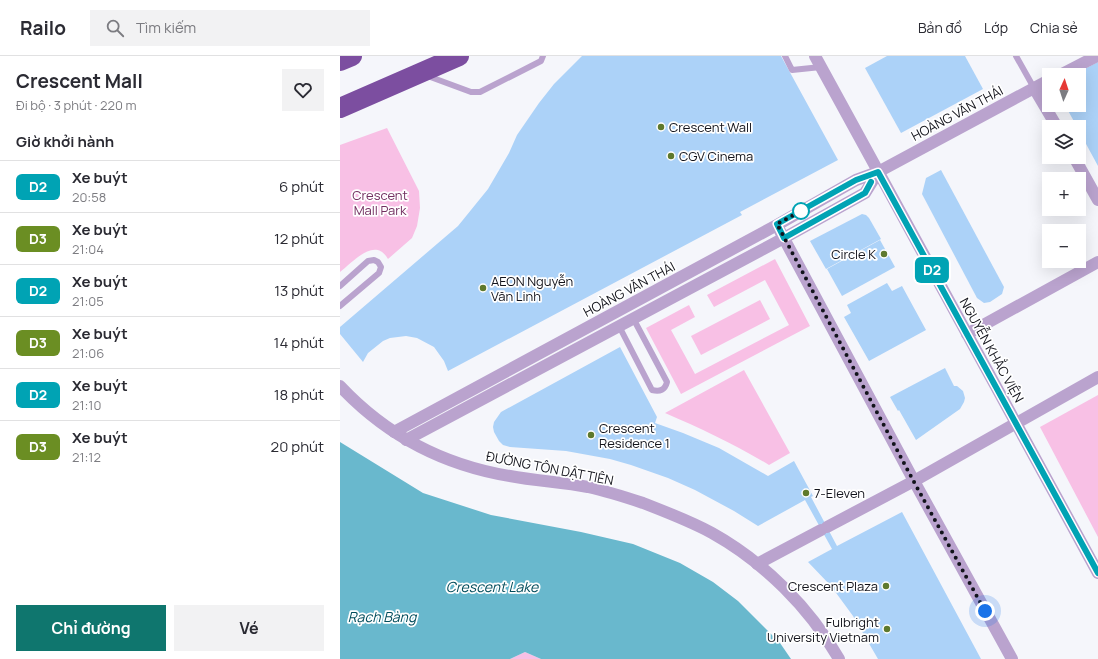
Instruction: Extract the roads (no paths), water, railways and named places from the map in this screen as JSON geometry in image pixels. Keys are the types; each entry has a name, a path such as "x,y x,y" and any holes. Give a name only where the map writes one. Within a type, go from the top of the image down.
{"highway":[{"path":"340,61 352,56"},
{"path":"340,108 459,56"}],"street":[{"name":"NGUYỄN KHẮC VIỆN","path":"815,56 1098,573"},
{"path":"1074,68 1097,56"},
{"name":"HOÀNG VĂN THÁI","path":"394,432 856,180 878,172 1042,84"},
{"path":"1034,88 1053,120"},
{"path":"1078,164 1098,200"},
{"name":"HOÀNG VĂN THÁI","path":"406,440 784,238 865,193 878,172"},
{"path":"777,224 914,482 1012,659"},
{"path":"967,334 1098,262"},
{"path":"684,275 691,287"},
{"path":"757,564 914,482 1098,377"},
{"name":"ĐƯỜNG TÔN DẬT TIÊN","path":"340,386 356,403 394,432 425,450 450,461 484,471 510,476 589,487 671,513 712,533 738,549 782,587 808,614 839,659"}],"lane":[{"path":"420,73 471,92 480,92 541,61 543,56"},
{"path":"785,56 792,70 821,67"},
{"path":"1016,56 1034,88"},
{"path":"340,286 368,261 374,260 378,262 381,267 379,273 340,306"},
{"path":"619,326 652,390 662,390 666,386 666,382 633,318"}],"water":[{"name":"Crescent Lake","path":"340,442 423,493 491,515 581,532 633,544 680,563 713,582 738,601 780,643 791,659 541,659 525,652 510,659 340,659"}],"place":[{"name":"Crescent Wall","path":"661,127"},
{"name":"CGV Cinema","path":"671,156"},
{"name":"Circle K","path":"884,254"},
{"name":"AEON Nguyễn Văn Linh","path":"483,288"},
{"name":"Crescent Residence 1","path":"591,435"},
{"name":"7-Eleven","path":"806,493"},
{"name":"Crescent Plaza","path":"886,586"},
{"name":"Fulbright University Vietnam","path":"887,629"}],"park label":[{"name":"Crescent Mall Park","path":"380,202"}],"water label":[{"name":"Rạch Bàng","path":"382,617"}]}
